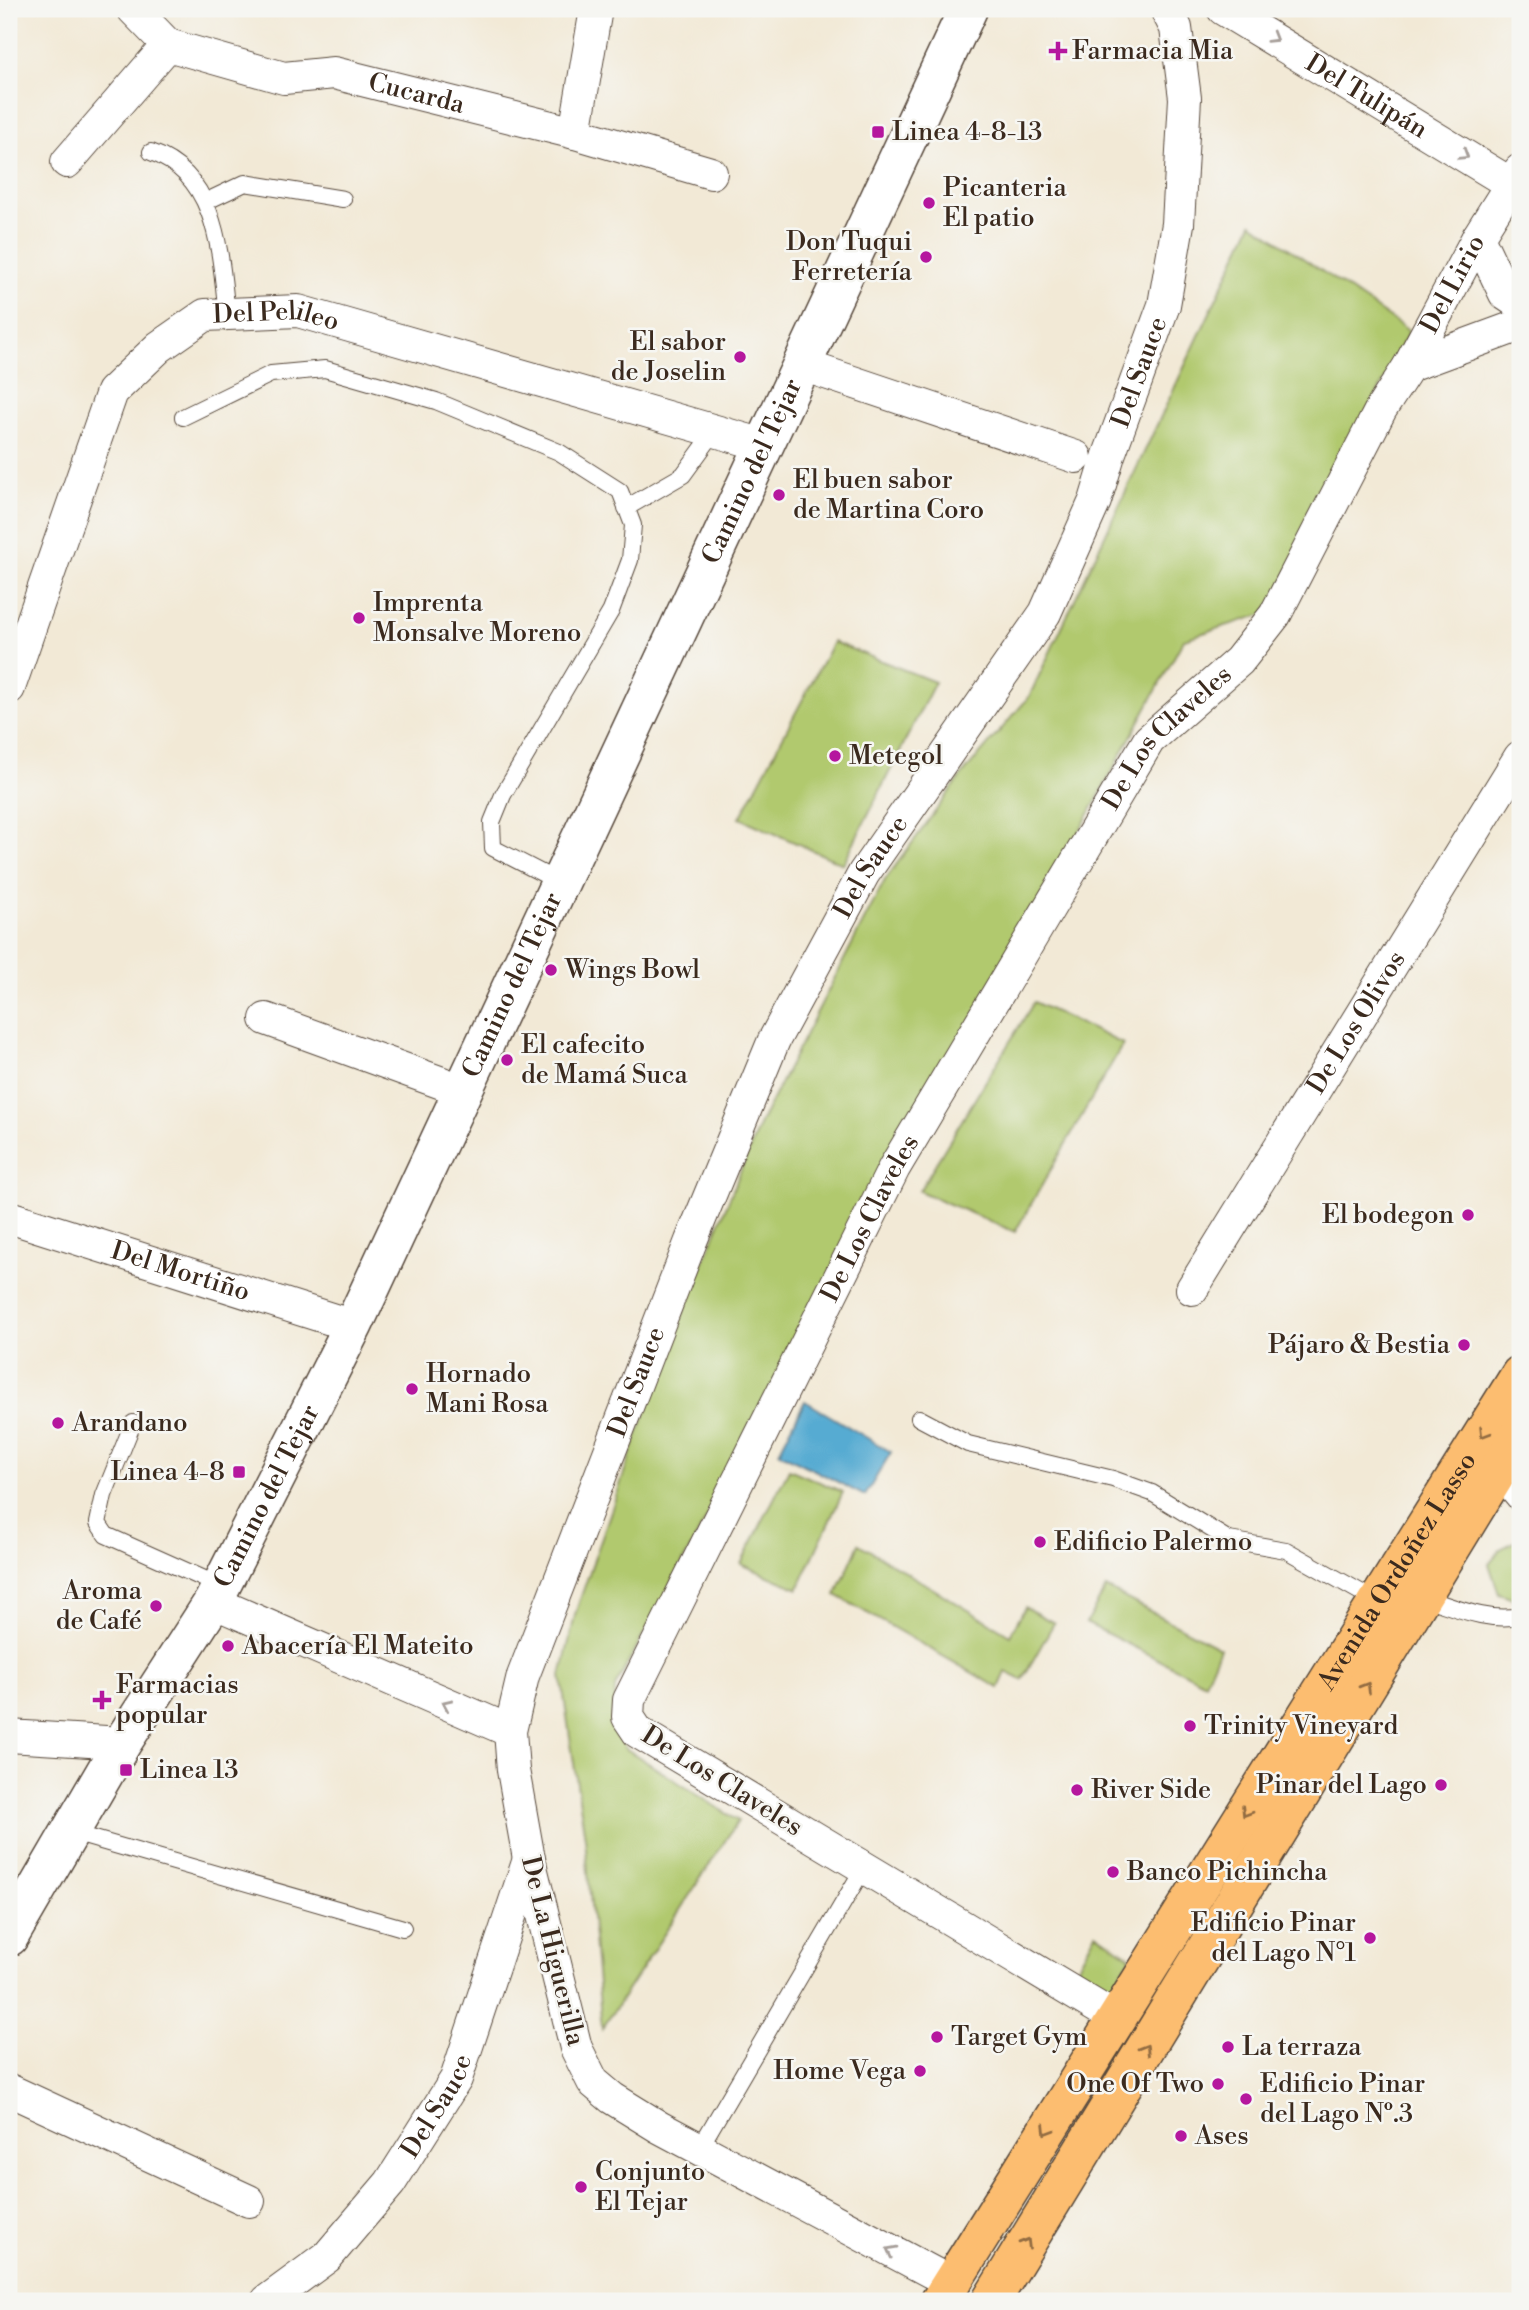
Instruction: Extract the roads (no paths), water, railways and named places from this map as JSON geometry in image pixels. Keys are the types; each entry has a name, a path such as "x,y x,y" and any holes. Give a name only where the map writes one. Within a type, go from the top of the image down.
{"main road":[{"name":"Avenida Ordoñez Lasso","path":"946,2292 1520,1375"},
{"name":"Avenida Ordoñez Lasso","path":"991,2301 1520,1435"}],"street":[{"name":"Cucarda","path":"133,9 169,45 285,78 334,74 575,134 711,173"},
{"path":"575,134 596,9"},
{"name":"Camino del Tejar","path":"9,1937 122,1743 217,1594 353,1326 968,9"},
{"path":"1171,18 1208,9"},
{"name":"Del Tulipán","path":"1223,9 1516,177"},
{"name":"Del Sauce","path":"510,1731 523,1676 691,1241 774,1040 864,873 1045,613 1095,501 1109,454 1164,305 1178,224 1185,98 1171,18"},
{"path":"66,162 169,45"},
{"name":"Del Lirio","path":"1409,366 1478,237 1516,177"},
{"path":"1478,237 1492,272 1505,294 1520,304"},
{"name":"Del Pelileo","path":"9,688 112,392 159,347 205,316 298,311 764,445"},
{"path":"1409,366 1520,325"},
{"path":"802,365 1076,457"},
{"name":"De Los Claveles","path":"1117,2019 638,1732 628,1717 629,1700 887,1180 914,1132 1149,740 1239,661 1275,615 1381,409 1409,366"},
{"name":"De Los Olivos","path":"1192,1289 1520,757"},
{"path":"266,1020 464,1091"},
{"name":"Del Mortiño","path":"9,1217 353,1326"},
{"path":"217,1594 510,1731"},
{"name":"De La Higuerilla","path":"510,1731 513,1770 529,1859 576,2048 593,2082 637,2114 946,2292"},
{"path":"9,1736 122,1743"},
{"name":"Del Sauce","path":"267,2301 327,2257 337,2246 390,2183 456,2079 529,1859"},
{"path":"9,2090 249,2202"}],"lane":[{"path":"151,152 173,160 207,201 221,263 227,314"},
{"path":"207,201 245,183 343,199"},
{"path":"183,416 271,374 325,369 436,401 559,452 620,491 633,525 630,561 611,611 503,795 492,822 493,848 561,883"},
{"path":"626,508 683,475 715,431"},
{"path":"919,1418 968,1444 1113,1479 1152,1493 1229,1541 1286,1550 1378,1602"},
{"path":"133,1423 104,1495 98,1523 106,1535 217,1594"},
{"path":"1495,1476 1520,1506"},
{"path":"1421,1597 1482,1615 1507,1619 1520,1616"},
{"path":"70,1832 403,1928"},
{"path":"699,2149 863,1869"}],"water":[{"path":"805,1401 891,1452 865,1496 779,1452"}],"place":[{"name":"Farmacia Mia","path":"1058,51"},
{"name":"Linea 4-8-13","path":"878,132"},
{"name":"Picanteria El patio","path":"929,203"},
{"name":"Don Tuqui Ferretería","path":"926,257"},
{"name":"El sabor de Joselin","path":"740,357"},
{"name":"El buen sabor de Martina Coro","path":"779,495"},
{"name":"Imprenta Monsalve Moreno","path":"359,618"},
{"name":"Metegol","path":"835,756"},
{"name":"Wings Bowl","path":"551,970"},
{"name":"El cafecito de Mamá Suca","path":"507,1060"},
{"name":"El bodegon","path":"1468,1215"},
{"name":"Pájaro & Bestia","path":"1464,1345"},
{"name":"Hornado Mani Rosa","path":"412,1389"},
{"name":"Arandano","path":"58,1423"},
{"name":"Linea 4-8","path":"239,1472"},
{"name":"Edificio Palermo","path":"1040,1542"},
{"name":"Aroma de Café","path":"156,1606"},
{"name":"Abacería El Mateito","path":"228,1646"},
{"name":"Farmacias popular","path":"102,1700"},
{"name":"Trinity Vineyard","path":"1190,1726"},
{"name":"Linea 13","path":"126,1770"},
{"name":"Pinar del Lago","path":"1441,1785"},
{"name":"River Side","path":"1077,1790"},
{"name":"Banco Pichincha","path":"1113,1872"},
{"name":"Edificio Pinar del Lago N°1","path":"1370,1938"},
{"name":"Target Gym","path":"937,2037"},
{"name":"La terraza","path":"1228,2047"},
{"name":"Home Vega","path":"920,2071"},
{"name":"One Of Two","path":"1218,2084"},
{"name":"Edificio Pinar del Lago Nº.3","path":"1246,2099"},
{"name":"Ases","path":"1181,2136"},
{"name":"Conjunto El Tejar","path":"581,2187"}]}
